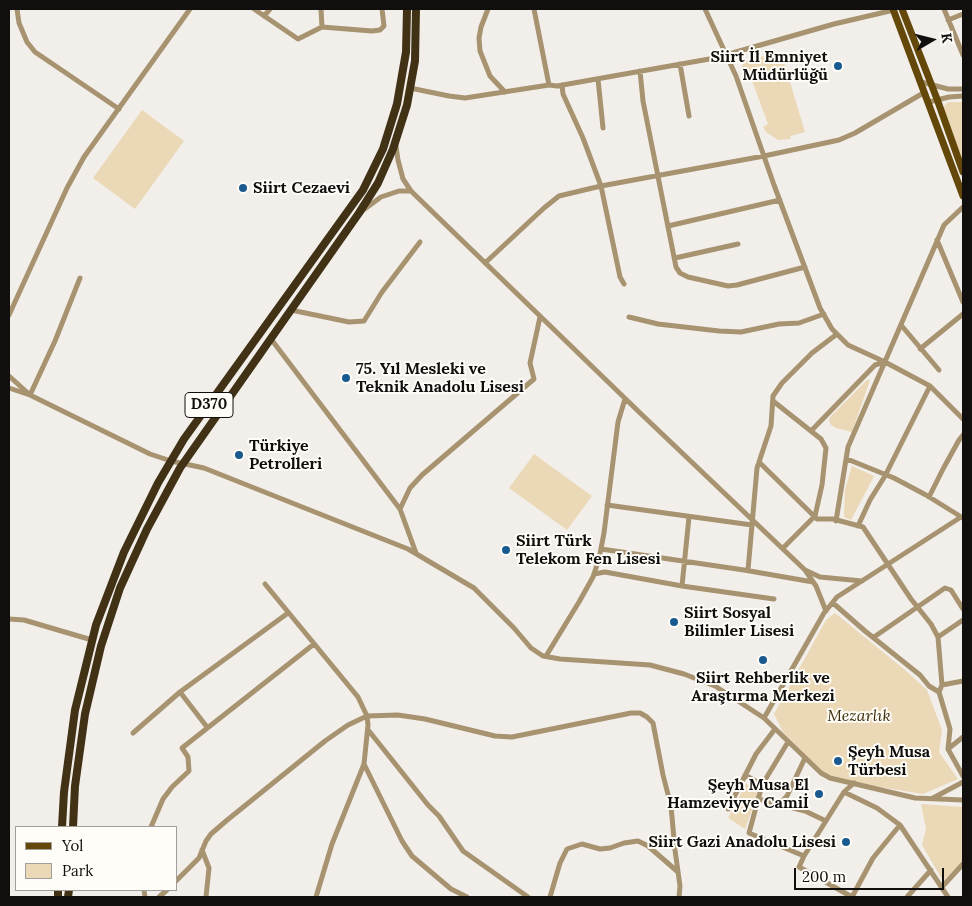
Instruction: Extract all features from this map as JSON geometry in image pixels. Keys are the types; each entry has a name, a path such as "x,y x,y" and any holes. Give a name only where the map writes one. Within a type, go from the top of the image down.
{"highway":[{"name":"D370","path":"62,826 64,792 75,710 96,625 124,552 158,484 184,439 363,190 383,149 398,104 406,52 407,9"},
{"name":"D370","path":"73,826 75,786 85,714 101,646 120,588 147,530 184,463 360,213 378,183 407,105 415,61 416,9"}],"main road":[{"path":"893,9 963,196"},
{"path":"902,9 938,100 963,172"}],"street":[{"path":"17,9 19,23 26,42 35,52 119,109"},
{"path":"9,316 67,188 84,157 190,9"},
{"path":"254,9 298,39 322,27 380,30 384,26 382,9"},
{"path":"264,16 270,9"},
{"path":"320,9 322,27"},
{"path":"488,9 481,27 479,38 480,51 490,76 505,92"},
{"path":"534,9 549,85"},
{"path":"705,9 727,54 805,267 832,329 848,345 930,386 963,419"},
{"path":"410,88 465,98 549,85 562,85 727,54 893,9"},
{"path":"944,9 963,54"},
{"path":"948,20 963,14"},
{"path":"680,64 689,116"},
{"path":"640,71 643,101 674,258 680,273 688,277 728,286 805,267"},
{"path":"598,79 603,128"},
{"path":"921,82 948,89 963,89"},
{"path":"562,85 563,94 584,138 601,186 620,278 624,284"},
{"path":"485,263 559,196 658,174 764,156 839,140 925,92"},
{"path":"929,102 963,96"},
{"path":"395,140 403,179 411,191 752,522 783,548 805,570 813,582 826,611"},
{"path":"360,213 381,197 411,191"},
{"path":"668,226 780,200"},
{"path":"836,521 848,447 944,225 963,207"},
{"path":"937,240 963,302"},
{"path":"291,310 349,322 364,321 382,292 420,242"},
{"path":"674,258 738,244"},
{"path":"30,395 55,341 80,278"},
{"path":"629,317 658,324 741,332 779,324 799,323 824,314"},
{"path":"920,349 963,314"},
{"path":"400,509 410,488 422,475 534,379 530,363 540,317"},
{"path":"900,325 939,370"},
{"path":"748,570 757,468 770,426 774,396 782,383 812,353 837,334"},
{"path":"271,339 400,509 416,553"},
{"path":"810,431 876,365 885,362"},
{"path":"9,376 30,395"},
{"path":"858,526 930,386"},
{"path":"9,388 30,395 150,454 171,461 204,468 416,553 474,588 531,648 546,656 560,659 650,665 684,674 715,686 764,718 821,773 830,778 915,798 963,800"},
{"path":"546,656 594,574 601,549 618,422 625,398"},
{"path":"773,401 821,439 826,448 822,485 815,516 783,548"},
{"path":"929,497 963,435"},
{"path":"764,718 826,611 837,597 962,517 894,478 885,476 847,459"},
{"path":"759,462 817,519 863,527 931,624 938,637 942,685 939,692 950,730 948,749 963,776"},
{"path":"607,505 689,518 752,522"},
{"path":"682,586 689,518"},
{"path":"601,549 684,560 813,582"},
{"path":"805,570 820,577 862,582"},
{"path":"594,574 605,572 774,600"},
{"path":"265,584 358,697 366,716 368,731 364,764 332,844 316,897"},
{"path":"874,637 945,588 951,590 963,609"},
{"path":"833,603 864,631 874,637 939,692"},
{"path":"133,733 180,692 288,613"},
{"path":"9,619 24,620 92,640"},
{"path":"938,637 963,620"},
{"path":"151,826 163,799 172,787 189,771 188,757 182,748 314,644"},
{"path":"942,685 963,682"},
{"path":"180,692 207,727"},
{"path":"178,880 199,858 211,834 326,741 348,725 366,716 398,715 425,719 495,736 512,737 631,713 640,713 647,716 653,724 671,806 680,886 679,897"},
{"path":"728,809 756,754 775,729"},
{"path":"368,731 439,816 463,851 528,897"},
{"path":"948,749 963,737"},
{"path":"788,742 762,785 749,833 804,856"},
{"path":"779,804 787,796 805,758"},
{"path":"364,764 402,841 412,856 451,890 467,897"},
{"path":"745,775 762,785"},
{"path":"932,799 963,782"},
{"path":"854,783 844,792 804,856 800,867 852,897 873,858 900,825"},
{"path":"844,792 877,808 900,825 948,897"},
{"path":"758,799 805,811 826,821"},
{"path":"550,897 560,863 567,849 582,844 600,849 638,841 648,846 678,872"},
{"path":"202,850 208,868 206,897"},
{"path":"942,887 963,864"},
{"path":"907,897 931,870"}],"green space":[{"path":"781,52 805,132 790,136 791,139 778,140 766,132 763,127 768,124 748,70 743,71 742,66 744,61"},
{"path":"948,102 963,102 963,165 942,108"},
{"path":"142,110 184,141 135,209 93,178"},
{"path":"867,380 870,380 852,432 831,425 830,417"},
{"path":"534,454 592,496 567,530 509,488"},
{"path":"852,466 874,476 851,520 844,517 845,489"},
{"name":"Mezarlık","path":"835,613 927,690 942,730 939,752 958,779 923,794 854,783 823,773 783,732 774,714 826,620"},
{"path":"746,783 756,790 757,796 745,829 728,818"},
{"path":"921,804 963,807 963,862 943,881 922,845 926,829"}],"place":[{"name":"Siirt İl Emniyet Müdürlüğü","path":"838,66"},
{"name":"Siirt Cezaevi","path":"243,188"},
{"name":"75. Yıl Mesleki ve Teknik Anadolu Lisesi","path":"346,378"},
{"name":"Türkiye Petrolleri","path":"239,455"},
{"name":"Siirt Türk Telekom Fen Lisesi","path":"506,550"},
{"name":"Siirt Sosyal Bilimler Lisesi","path":"674,622"},
{"name":"Siirt Rehberlik ve Araştırma Merkezi","path":"763,660"},
{"name":"Şeyh Musa Türbesi","path":"838,761"},
{"name":"Şeyh Musa El Hamzeviyye Camiİ","path":"819,794"},
{"name":"Siirt Gazi Anadolu Lisesi","path":"846,842"}]}
